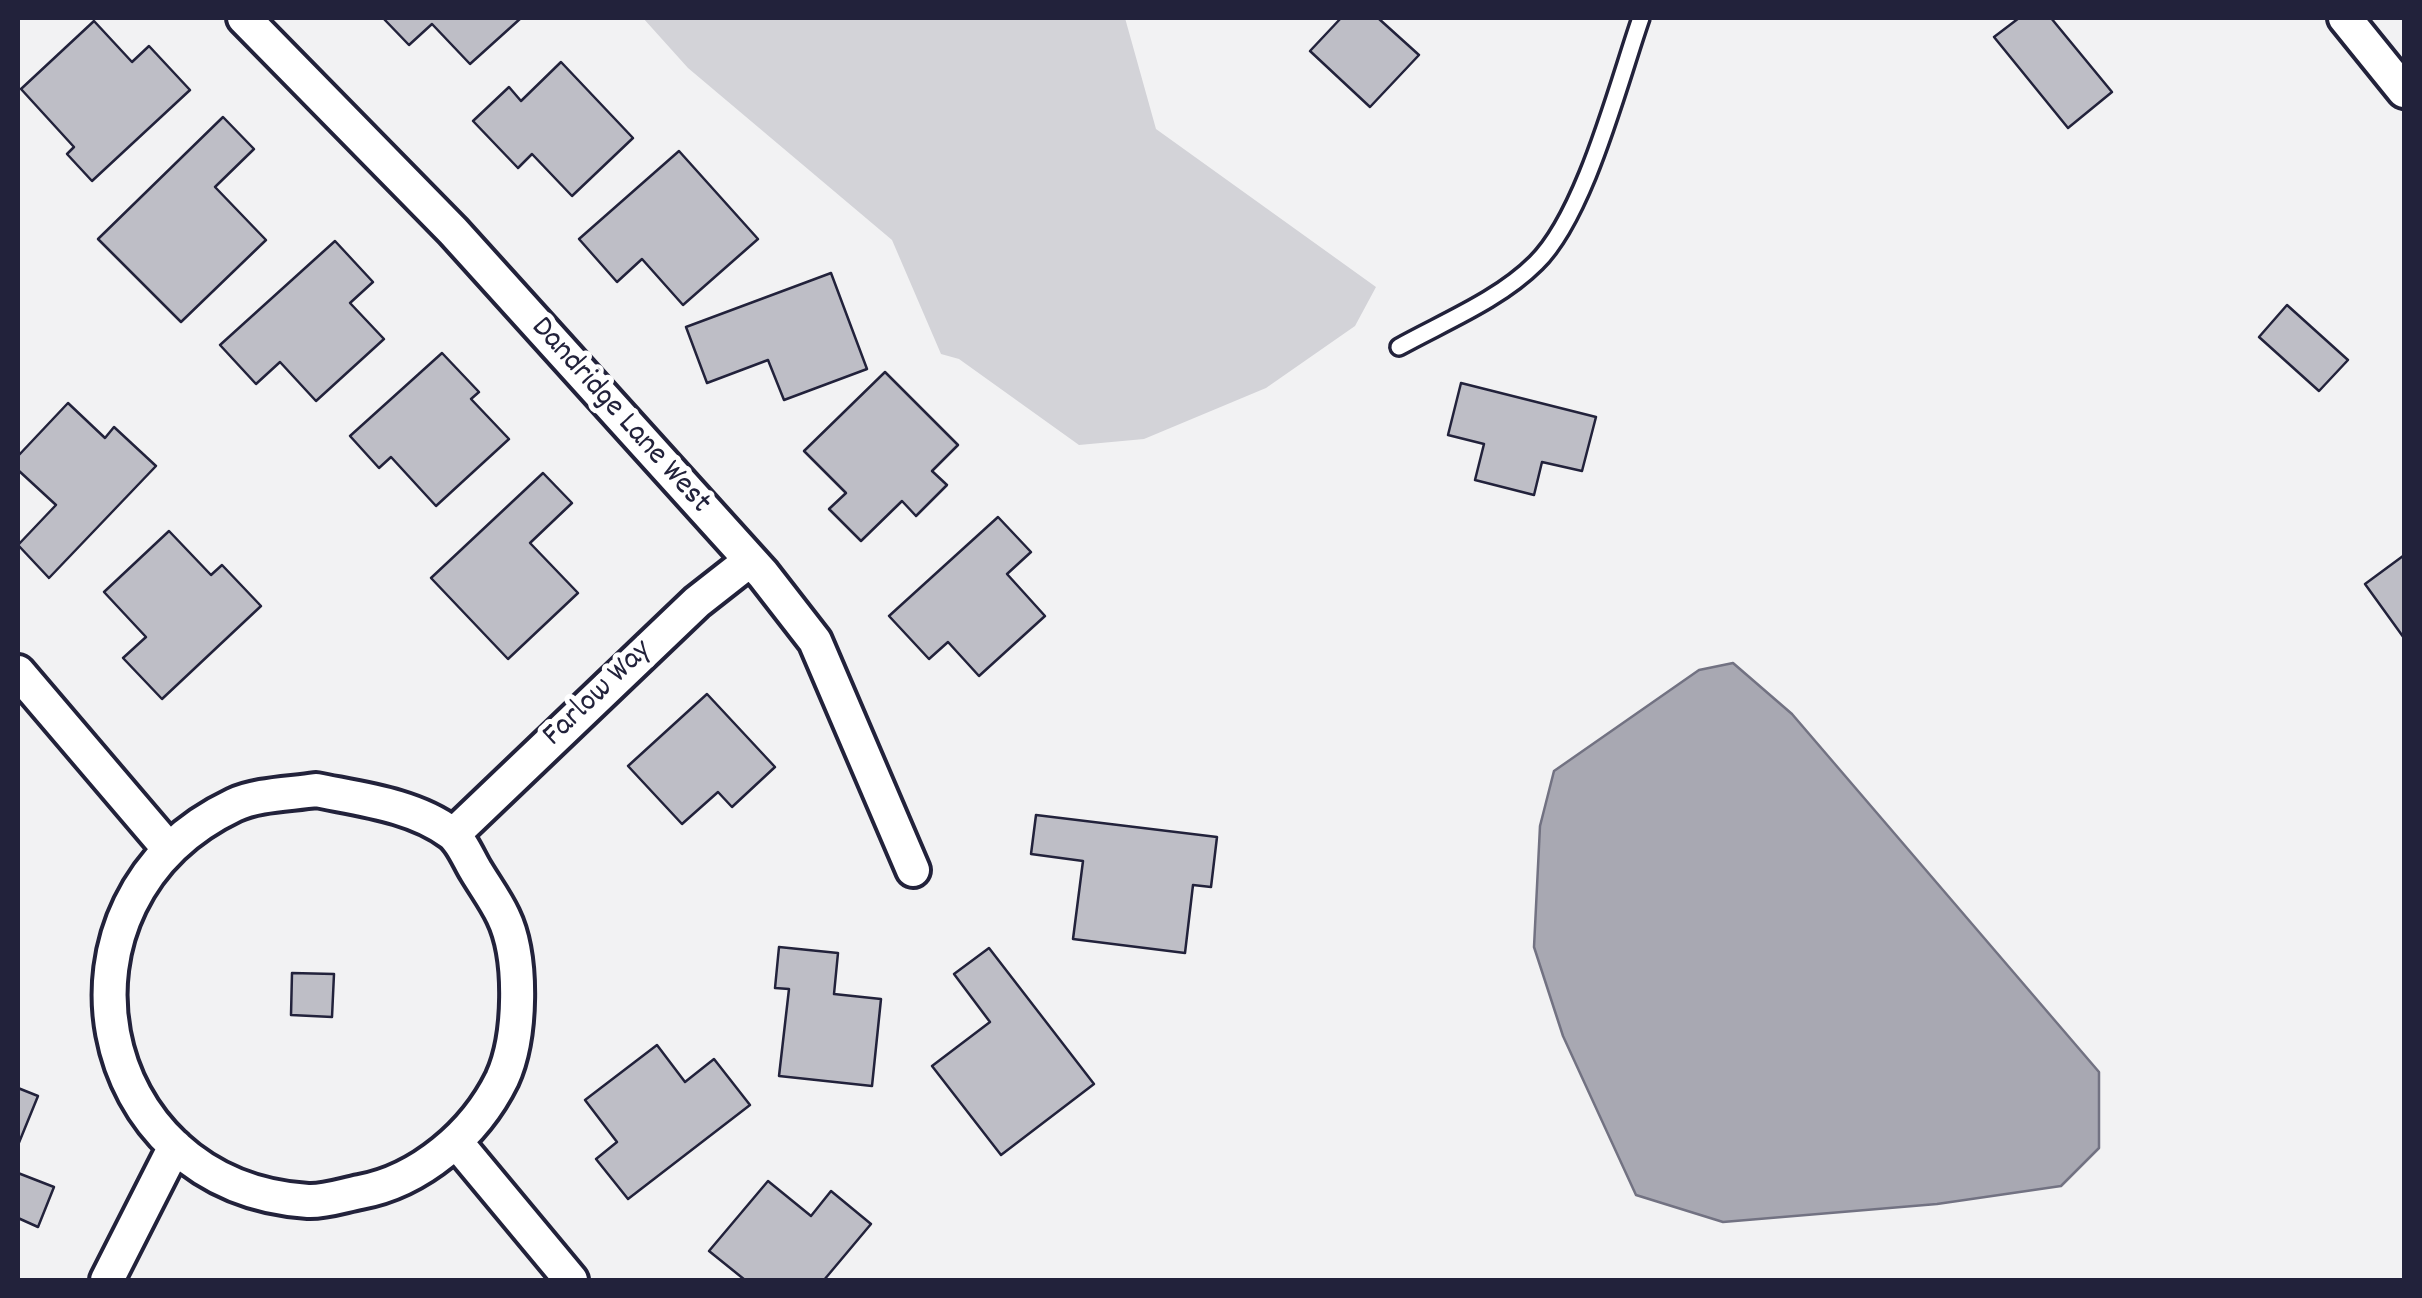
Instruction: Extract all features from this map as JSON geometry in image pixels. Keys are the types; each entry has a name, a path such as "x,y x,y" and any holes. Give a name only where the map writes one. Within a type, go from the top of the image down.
{"street":[{"name":"Dandridge Lane West","path":"244,18 453,231 815,641 913,870"},
{"path":"2345,18 2404,91"},
{"name":"Farlow Way","path":"454,834 696,602 748,562"},
{"path":"18,672 168,848"},
{"path":"316,790 395,806 454,834 505,920 520,999 502,1077 457,1143 389,1187 310,1201 231,1185 164,1139 120,1071 106,992 123,914 168,848 236,804 316,790"},
{"path":"457,1143 572,1280"},
{"path":"107,1280 175,1146"}],"lane":[{"path":"1399,347 1498,292 1536,263 1563,229 1641,18"}],"shaded area":[{"path":"643,18 1125,18 1156,129 1376,287 1355,326 1266,388 1144,439 1079,445 959,359 941,354 892,240 688,68"},
{"path":"1733,663 1792,714 2099,1072 2099,1148 2061,1186 1937,1204 1723,1222 1636,1195 1563,1036 1534,947 1540,826 1554,771 1699,670"}],"building":[{"path":"383,18 521,18 470,64 432,24 409,45"},
{"path":"1341,18 1378,18 1419,55 1370,107 1310,51"},
{"path":"2019,18 2051,18 2112,92 2068,128 1994,37"},
{"path":"94,21 132,62 149,46 190,90 92,181 67,154 74,147 21,89"},
{"path":"561,62 633,138 572,196 532,154 518,168 473,121 509,87 521,101"},
{"path":"223,117 254,149 215,187 266,240 181,322 98,239"},
{"path":"679,151 758,239 683,305 642,259 617,282 579,239"},
{"path":"335,241 373,282 350,303 384,339 316,401 280,362 256,384 220,345"},
{"path":"831,273 867,369 784,400 768,360 707,383 686,327"},
{"path":"2287,305 2348,360 2319,391 2259,337"},
{"path":"442,353 479,392 471,399 509,439 436,506 391,457 379,468 350,436"},
{"path":"885,372 958,445 932,471 947,485 916,516 902,501 861,541 829,509 846,493 804,451"},
{"path":"1461,383 1596,417 1582,471 1542,462 1534,495 1475,480 1484,444 1448,435"},
{"path":"68,403 105,438 114,427 156,466 49,578 18,545 56,505 18,470 18,456"},
{"path":"543,473 572,503 530,543 578,593 508,659 431,578"},
{"path":"998,517 1031,552 1007,574 1045,616 979,676 948,642 929,659 889,616"},
{"path":"169,531 211,575 222,565 261,606 162,699 123,658 146,637 104,592"},
{"path":"2404,558 2404,638 2365,584"},
{"path":"707,694 775,767 732,807 718,792 682,824 628,766"},
{"path":"1036,815 1217,837 1211,887 1193,885 1185,953 1073,939 1083,861 1031,854"},
{"path":"779,947 838,953 834,994 881,999 872,1086 779,1076 789,989 775,988"},
{"path":"989,948 1094,1084 1001,1155 932,1066 990,1022 954,974"},
{"path":"292,973 334,974 332,1017 291,1015"},
{"path":"657,1045 685,1082 714,1059 750,1105 628,1199 596,1159 617,1142 585,1100"},
{"path":"18,1088 38,1096 18,1145"},
{"path":"18,1173 54,1187 38,1227 18,1218"},
{"path":"768,1181 811,1216 831,1191 871,1224 824,1280 745,1280 709,1251"}]}
